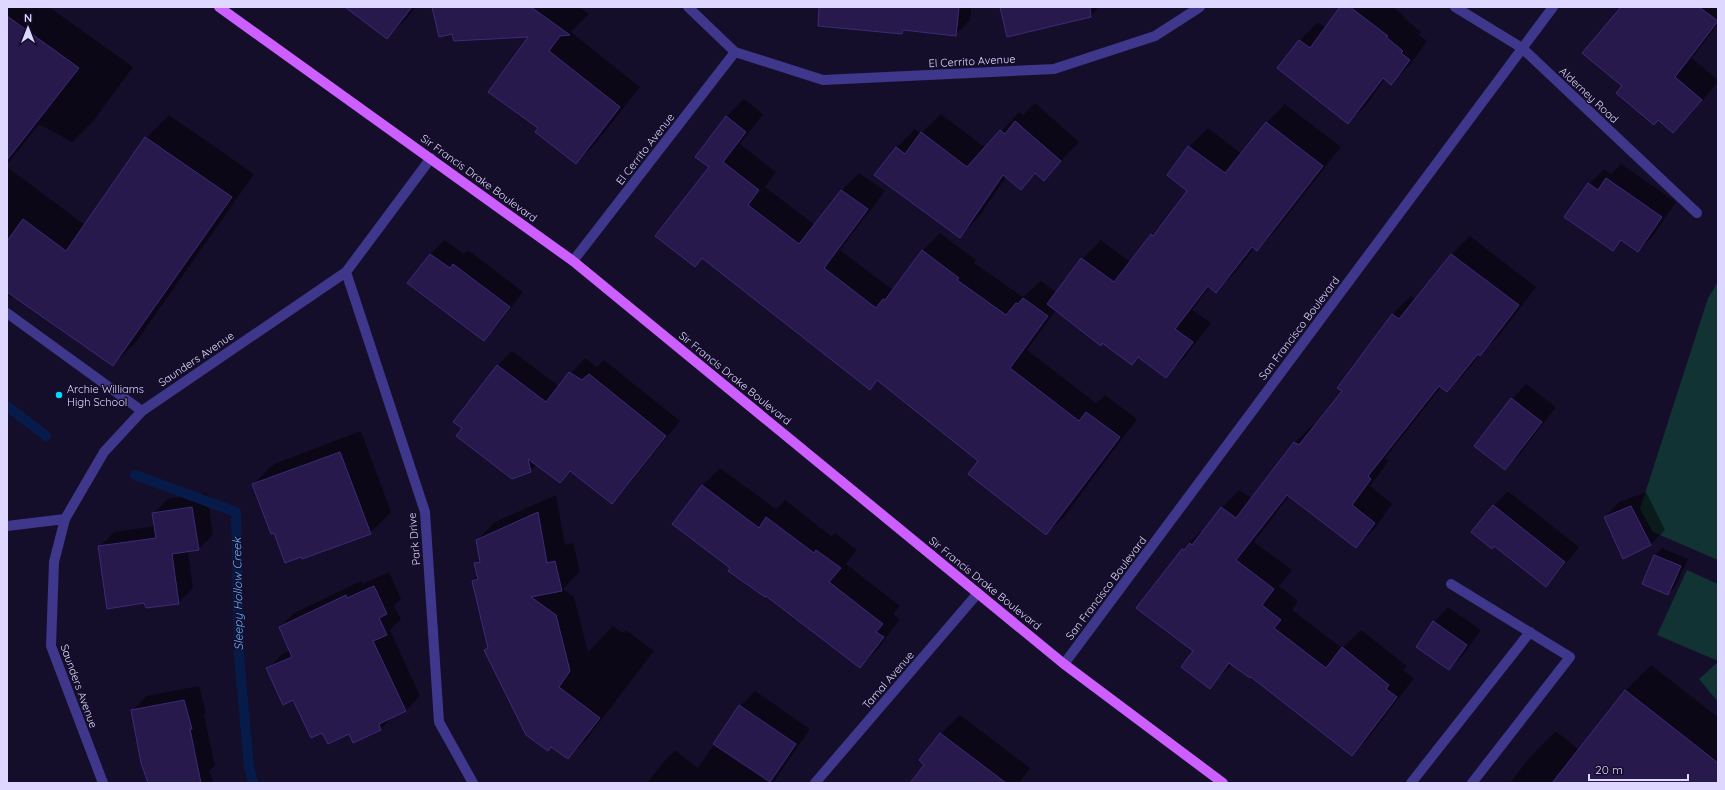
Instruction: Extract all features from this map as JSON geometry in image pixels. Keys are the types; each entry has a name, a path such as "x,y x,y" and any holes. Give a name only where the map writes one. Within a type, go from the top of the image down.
{"main road":[{"name":"Sir Francis Drake Boulevard","path":"219,7 573,261 1064,664 1223,783"}],"street":[{"name":"El Cerrito Avenue","path":"688,7 735,52 823,80 1054,69 1155,36 1200,7"},
{"name":"Alderney Road","path":"1456,7 1522,48 1697,213"},
{"name":"San Francisco Boulevard","path":"1064,664 1553,7"},
{"name":"El Cerrito Avenue","path":"573,261 735,52"},
{"name":"Saunders Avenue","path":"103,783 51,646 54,562 65,519 104,452 142,411 346,272 431,158"},
{"name":"Park Drive","path":"346,272 425,512 439,722 473,783"},
{"path":"7,313 142,411"},
{"path":"7,526 65,519"},
{"path":"1451,584 1570,657 1472,783"},
{"name":"Tamal Avenue","path":"815,783 978,593"},
{"path":"1411,783 1530,632"}],"green space":[{"path":"1718,282 1718,560 1653,532 1640,509 1708,298"},
{"path":"1687,570 1718,584 1718,661 1657,635"},
{"path":"1718,662 1718,702 1699,679"}],"building":[{"path":"345,7 412,7 387,39"},
{"path":"432,7 531,7 570,35 560,36 549,51 620,107 576,164 535,132 538,128 488,92 528,37 454,41 452,34 439,37"},
{"path":"819,7 959,7 956,36 903,30 902,34 818,26"},
{"path":"1000,7 1090,7 1091,17 1007,37"},
{"path":"1340,7 1350,7 1388,36 1386,37 1403,51 1401,53 1410,60 1391,85 1383,78 1348,124 1277,68 1299,40 1310,48"},
{"path":"1621,7 1699,7 1718,21 1675,77 1702,100 1673,133 1658,120 1654,125 1616,93 1622,86 1582,53"},
{"path":"7,16 79,68 7,160"},
{"path":"726,116 746,132 723,162 759,190 748,205 799,244 841,190 868,209 824,268 876,308 883,299 885,300 922,250 959,278 957,280 1006,315 1016,303 1018,304 1023,298 1048,316 1010,368 1079,421 1086,412 1120,437 1046,535 968,474 978,461 877,380 870,390 702,258 695,267 655,236 709,167 695,157"},
{"path":"1015,121 1061,161 1044,181 1035,173 1021,190 1003,175 960,238 874,175 896,147 905,154 921,132 967,167 1000,130 1005,134"},
{"path":"1266,122 1323,166 1257,251 1252,247 1216,293 1208,286 1175,329 1193,342 1166,378 1138,357 1132,365 1102,343 1101,346 1047,304 1081,258 1114,282 1151,234 1153,236 1187,191 1167,175 1188,146 1225,173"},
{"path":"145,137 232,197 113,366 7,292 7,241 23,219 66,251"},
{"path":"1606,178 1662,217 1638,252 1621,240 1613,251 1564,217 1588,183 1598,190"},
{"path":"430,254 450,268 453,264 510,307 484,341 407,283"},
{"path":"1451,254 1519,305 1480,356 1478,354 1447,392 1439,386 1368,476 1371,479 1352,505 1375,523 1356,548 1287,495 1236,560 1274,589 1262,605 1281,620 1274,628 1326,668 1342,647 1389,685 1386,689 1397,697 1352,756 1251,677 1250,678 1229,663 1210,689 1181,667 1193,651 1136,608 1182,549 1184,550 1190,543 1192,545 1221,507 1236,518 1294,442 1299,445 1342,391 1337,388 1392,314 1399,319"},
{"path":"497,365 546,402 569,372 582,380 589,374 666,436 612,504 570,471 560,483 528,459 531,472 512,479 456,436 462,428 453,422"},
{"path":"1511,398 1542,422 1505,470 1474,446"},
{"path":"340,452 371,534 302,559 301,557 285,563 274,533 271,534 252,484"},
{"path":"702,485 759,528 766,517 814,553 816,550 841,568 829,582 883,624 876,632 884,637 860,668 766,596 765,597 728,571 730,568 672,524"},
{"path":"1493,505 1565,562 1546,587 1494,546 1492,549 1471,532"},
{"path":"1631,506 1651,545 1623,559 1604,517"},
{"path":"192,507 199,550 172,554 179,604 146,608 144,603 107,609 98,546 156,538 152,513"},
{"path":"538,512 547,563 555,561 562,591 531,597 556,615 570,671 559,687 600,718 568,759 551,747 548,751 526,735 484,650 488,648 472,581 478,579 474,563 480,562 476,540"},
{"path":"1654,555 1681,566 1668,595 1642,584"},
{"path":"374,586 387,614 379,618 387,635 373,641 406,711 379,724 381,730 353,743 349,734 328,744 322,733 311,738 293,700 283,705 266,668 292,657 279,627 346,595 347,598"},
{"path":"1433,621 1467,645 1449,670 1416,647"},
{"path":"1625,690 1718,763 1718,783 1552,783"},
{"path":"184,700 192,729 190,729 201,783 148,783 141,763 131,710"},
{"path":"739,705 796,744 770,782 713,744"},
{"path":"940,733 1006,783 910,783 924,765 919,760"}],"waterway":[{"name":"Sleepy Hollow Creek","path":"7,406 46,436"},
{"name":"Sleepy Hollow Creek","path":"135,475 236,512 239,656 249,767 253,783"}],"place":[{"name":"Archie Williams High School","path":"59,395"}]}
